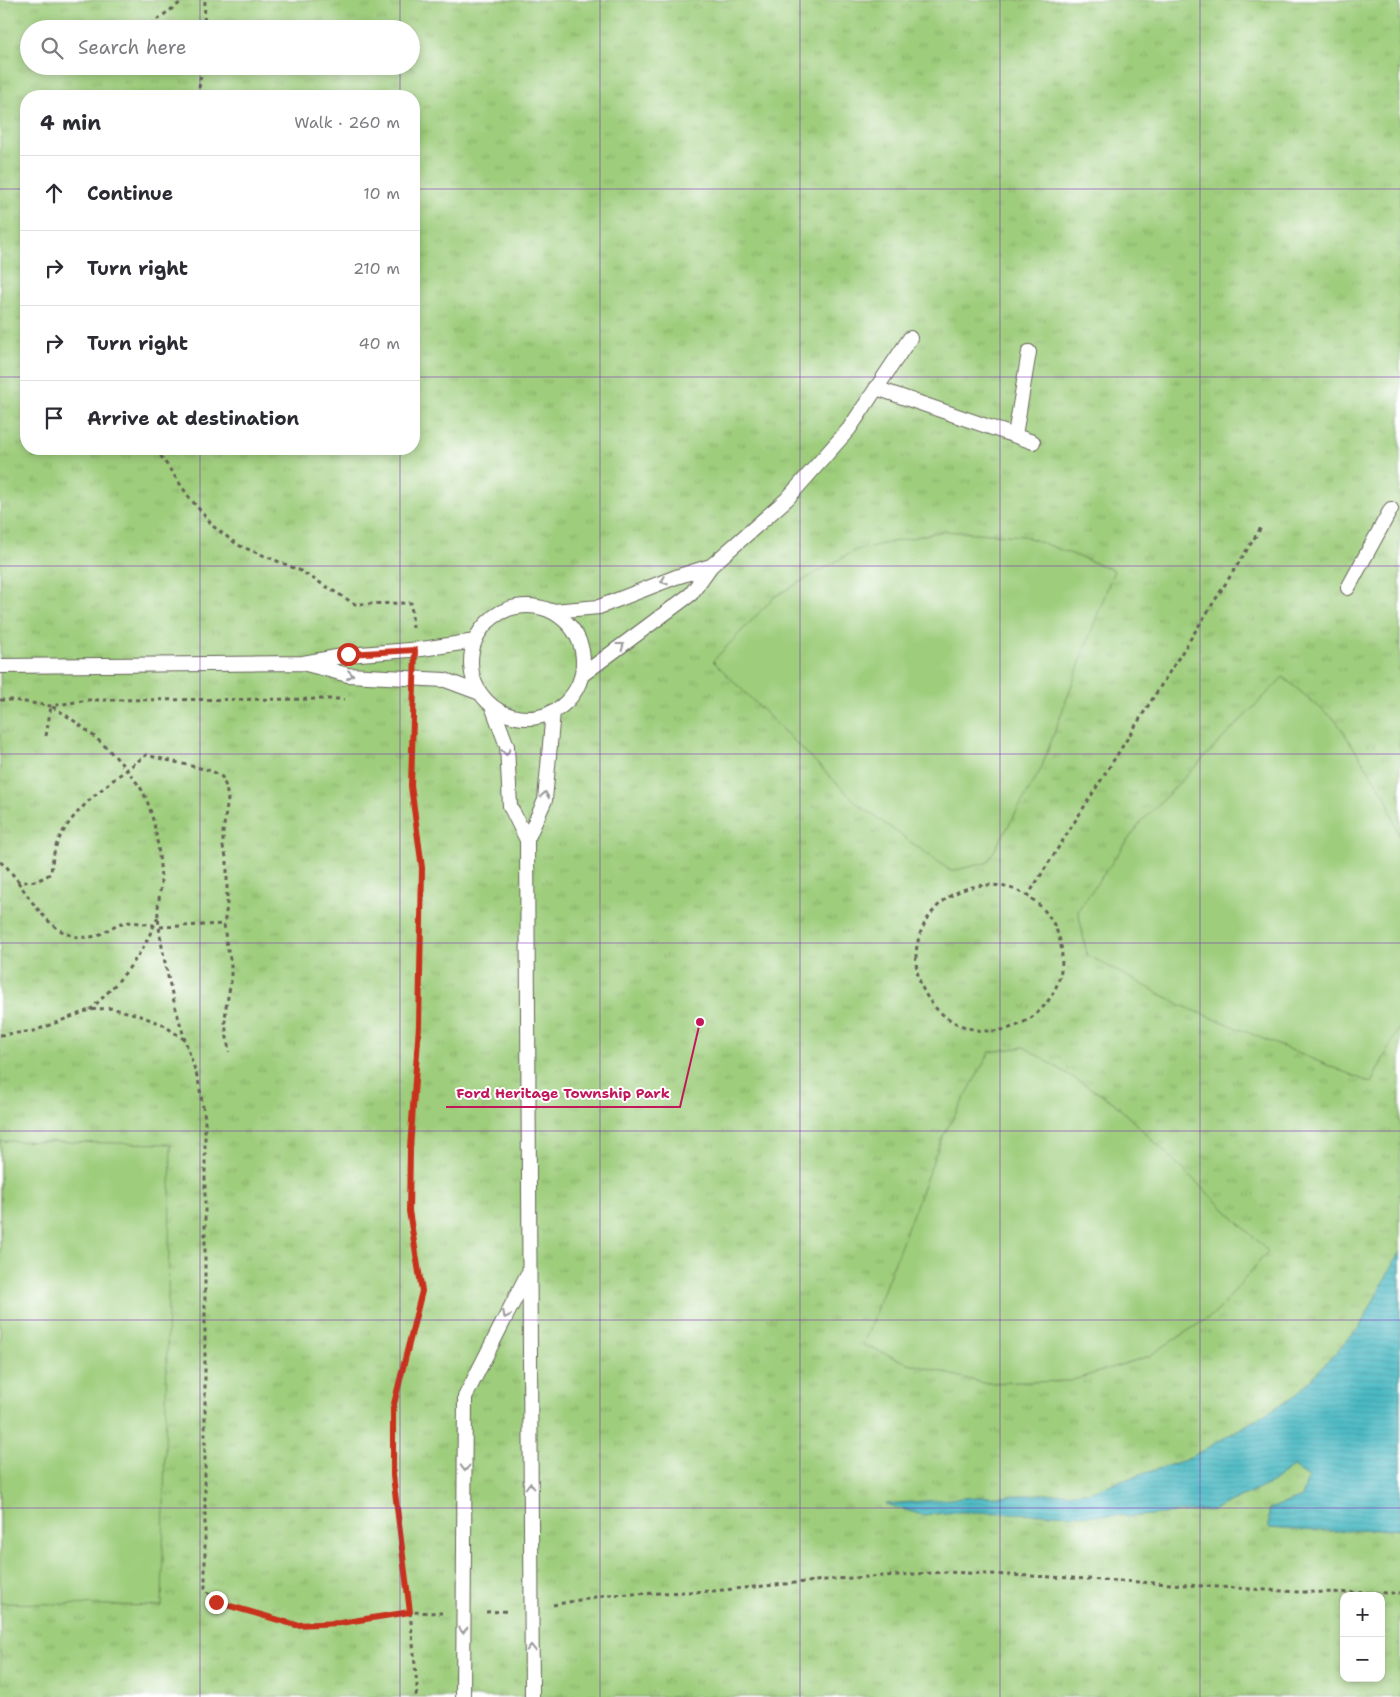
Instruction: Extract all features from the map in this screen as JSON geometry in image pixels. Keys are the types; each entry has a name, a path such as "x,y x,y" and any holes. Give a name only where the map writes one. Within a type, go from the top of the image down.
{"lane":[{"path":"582,676 691,594 711,566 787,498 849,429 910,338"},
{"path":"1015,435 1029,352"},
{"path":"876,388 1033,442"},
{"path":"1348,588 1391,509"},
{"path":"553,611 568,622 579,638 584,657 582,676 575,693 562,706 545,715 526,718 508,715 492,706 480,693 472,676 470,658 475,641 484,625 498,613 516,606 534,606 553,611 599,607 676,577 711,566"},
{"path":"0,666 303,663 348,654 415,650 475,641"},
{"path":"303,663 348,676 445,680 480,693"},
{"path":"492,706 506,746 510,806 527,840"},
{"path":"532,1697 528,1272 527,840 545,800 553,711"},
{"path":"462,1697 465,1397 528,1272"}],"path":[{"path":"156,20 184,0"},
{"path":"204,20 205,0"},
{"path":"199,90 201,75"},
{"path":"160,455 189,497 214,527 238,546 299,570 355,604 411,602 415,650"},
{"path":"1027,897 1262,526"},
{"path":"414,678 411,786 422,868 419,1026 410,1148 409,1211 422,1291 393,1408 393,1476 410,1612 417,1686 416,1697"},
{"path":"0,700 51,706 88,700 347,699"},
{"path":"46,736 51,706"},
{"path":"51,706 66,715 106,746 127,770 143,792 152,817 158,845 161,881 158,916 173,1004 198,1079 205,1118 205,1588 216,1602 296,1625 340,1623 410,1612 463,1613 531,1609 606,1595 714,1591 836,1579 947,1572 1300,1592 1400,1593"},
{"path":"18,881 28,882 42,879 51,873 52,860 58,840 79,810 146,755 212,771 222,777 228,799 223,832 223,847 227,860 227,906 224,924 231,963 231,982 224,1023 229,1052"},
{"path":"0,862 6,866 44,917 55,927 69,934 84,937 96,935 122,923 154,925"},
{"path":"976,886 999,886 1021,893 1027,897 1040,906 1054,925 1061,949 1060,974 1051,998 1034,1016 1011,1028 986,1031 961,1026 940,1013 924,993 917,972 916,949 923,926 936,908 954,894 976,886"},
{"path":"89,1010 111,990 128,968 144,946 158,916"},
{"path":"160,927 224,924"},
{"path":"0,1035 34,1031 89,1010 110,1008 135,1014 162,1024 185,1040"}],"green space":[{"path":"0,0 1400,0 1400,1697 0,1697"},
{"path":"943,531 1024,536 1114,570 1041,769 987,863 951,871 859,805 713,661 774,597 856,550"},
{"path":"1283,677 1337,722 1386,797 1400,839 1400,1026 1371,1083 1183,1006 1087,955 1078,910 1141,822"},
{"path":"1024,1047 1113,1102 1268,1251 1217,1312 1149,1356 1070,1381 983,1383 908,1363 863,1345 941,1140 990,1052"},
{"path":"0,1141 171,1144 162,1606 0,1603"}],"water":[{"path":"1400,1251 1400,1528 1335,1531 1269,1528 1269,1509 1302,1497 1308,1477 1293,1467 1268,1485 1214,1510 1139,1516 959,1512 922,1515 886,1504 976,1497 1088,1492 1188,1459 1294,1397 1359,1328"}],"place":[{"name":"Ford Heritage Township Park","path":"700,1022"}],"route":[{"path":"216,1602 296,1625 340,1623 410,1612 393,1476 393,1408 422,1291 409,1211 410,1148 419,1026 422,868 411,786 415,650 348,654"}]}
